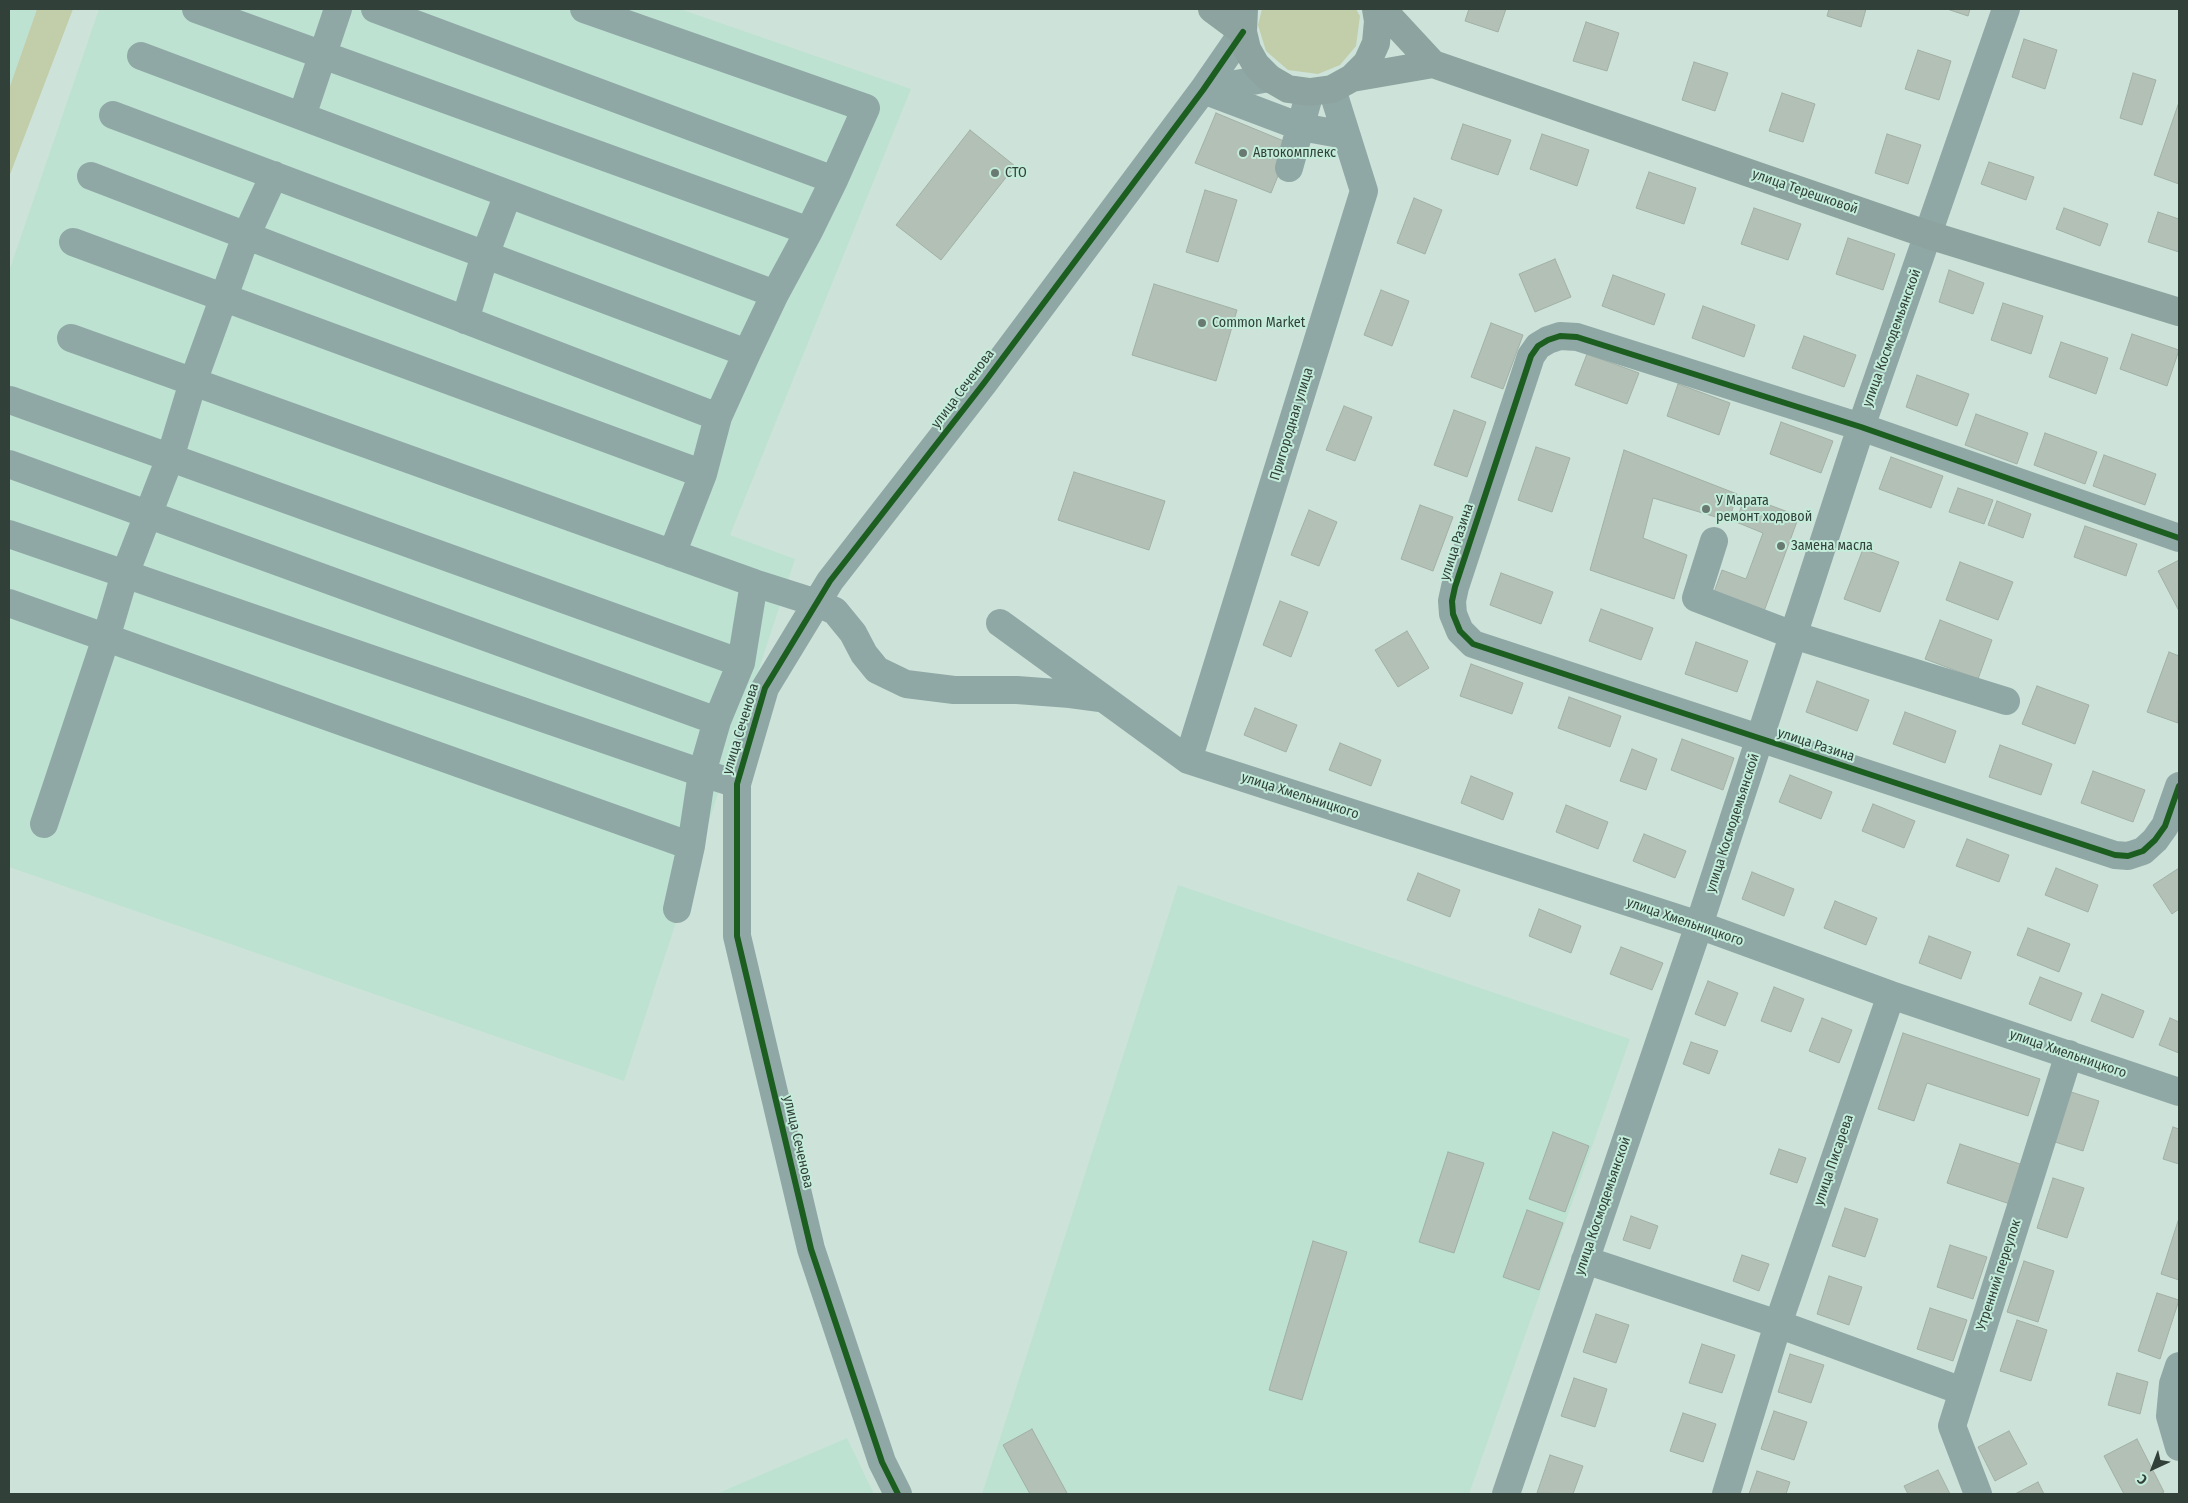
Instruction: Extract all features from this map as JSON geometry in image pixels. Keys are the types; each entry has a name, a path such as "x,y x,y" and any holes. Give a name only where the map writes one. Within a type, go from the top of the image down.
{"main road":[{"path":"1212,9 1244,20"},
{"path":"1331,86 1367,63 1376,43 1378,21 1376,9"},
{"name":"улица Терешковой","path":"1382,9 1434,64 1929,235 2179,312"},
{"name":"улица Терешковой","path":"1244,20 1247,50 1256,65 1269,78 1288,89 1331,86 1434,64"}],"street":[{"path":"196,9 809,231"},
{"path":"302,116 338,9"},
{"path":"374,9 834,180"},
{"path":"584,9 866,108 834,180 775,294 718,416 703,474 672,554"},
{"name":"улица Космодемьянской","path":"1506,1494 1699,925 1861,427 2006,9"},
{"name":"улица Сеченова","path":"898,1494 882,1462 811,1249 740,946 738,936 738,784 764,688 830,581 984,383 1203,90 1244,20"},
{"path":"141,56 775,294"},
{"path":"1203,90 1269,78"},
{"path":"1289,168 1301,128 1331,86"},
{"name":"Пригородная улица","path":"1188,760 1364,191 1331,86"},
{"path":"1203,90 1301,128 1345,135"},
{"path":"113,115 747,353"},
{"path":"44,824 106,638 125,574 170,458 193,382 223,297 246,236 274,175"},
{"path":"91,176 718,416"},
{"path":"465,320 508,194"},
{"path":"73,242 703,474"},
{"name":"улица Разина","path":"2179,538 1861,427 1578,337 1560,336 1538,346 1530,356 1455,587 1453,614 1460,631 1473,644 1760,740 2115,855 2128,856 2143,851 2155,840 2165,826 2179,786"},
{"path":"71,338 672,554 817,603 835,611 853,633 864,654 877,670 906,684 954,690 1017,690 1106,699"},
{"path":"10,400 741,664"},
{"path":"9,464 717,721"},
{"path":"9,534 738,784"},
{"path":"1714,541 1696,598 1793,635 2006,701"},
{"path":"677,909 691,846 702,773 717,721 741,664 754,583"},
{"path":"9,603 691,846"},
{"name":"улица Хмельницкого","path":"1000,623 1188,760 1699,925 1891,995 2179,1092"},
{"name":"улица Писарева","path":"1726,1494 1778,1324 1891,995"},
{"name":"Утренний переулок","path":"1978,1494 1952,1426 2069,1054"},
{"path":"1585,1260 1778,1324 1962,1391"},
{"path":"2179,1366 2173,1384 2170,1416 2179,1447"}],"shaded area":[{"path":"9,9 37,9 9,89"},
{"path":"37,9 73,9 9,177 9,89"},
{"path":"99,9 680,9 911,89 730,535 795,559 624,1081 9,867 9,271"},
{"path":"1262,9 1356,9 1360,16 1356,46 1340,65 1318,74 1288,70 1266,51 1258,25"},
{"path":"1178,885 1630,1039 1469,1494 982,1494"},
{"path":"847,1438 874,1494 716,1494"}],"building":[{"path":"1469,9 1506,9 1498,32 1465,21"},
{"path":"1829,9 1866,9 1861,27 1827,16"},
{"path":"1947,9 1970,9 1968,16"},
{"path":"1586,22 1619,33 1607,71 1573,61"},
{"path":"2024,39 2057,50 2045,89 2012,77"},
{"path":"1918,50 1951,61 1939,100 1905,89"},
{"path":"1694,62 1728,73 1715,111 1682,100"},
{"path":"2133,73 2156,80 2142,125 2120,118"},
{"path":"1782,93 1815,104 1803,142 1769,131"},
{"path":"2179,102 2179,184 2154,175"},
{"name":"Автокомплекс","path":"1216,113 1291,144 1271,193 1195,163"},
{"path":"1463,124 1511,140 1498,175 1451,159"},
{"path":"970,130 1015,166 941,260 896,225"},
{"path":"1542,134 1589,150 1577,186 1530,169"},
{"path":"1887,134 1921,145 1908,184 1875,173"},
{"path":"1989,162 2034,177 2026,200 1981,184"},
{"path":"1649,172 1696,188 1684,224 1636,208"},
{"path":"1205,190 1237,200 1218,262 1186,252"},
{"path":"1414,198 1442,210 1425,254 1397,243"},
{"path":"1754,208 1801,224 1788,260 1741,244"},
{"path":"2064,208 2108,224 2100,246 2056,229"},
{"path":"2158,212 2179,219 2179,252 2148,242"},
{"path":"1848,238 1895,254 1883,290 1836,274"},
{"path":"1555,259 1571,297 1535,312 1519,274"},
{"path":"1949,270 1984,283 1973,314 1939,302"},
{"path":"1613,275 1665,294 1654,325 1602,306"},
{"path":"1154,284 1237,310 1216,381 1132,355"},
{"path":"1381,290 1409,301 1392,346 1364,335"},
{"path":"2003,303 2043,316 2031,354 1991,340"},
{"path":"1703,306 1755,325 1744,357 1692,338"},
{"path":"1491,323 1523,335 1503,389 1471,377"},
{"path":"2132,334 2179,350 2167,386 2120,369"},
{"path":"1804,336 1856,355 1844,387 1792,368"},
{"path":"2061,342 2108,358 2096,394 2049,377"},
{"path":"1587,354 1639,373 1627,404 1575,385"},
{"path":"1917,375 1969,394 1957,426 1906,407"},
{"path":"1678,384 1730,403 1719,435 1667,416"},
{"path":"1344,406 1372,417 1355,461 1326,450"},
{"path":"1454,410 1486,422 1467,477 1434,465"},
{"path":"1976,414 2028,433 2017,464 1965,445"},
{"path":"1781,422 1833,441 1821,473 1770,454"},
{"path":"2045,433 2097,452 2085,484 2034,465"},
{"path":"1536,447 1570,458 1552,512 1518,500"},
{"path":"1624,450 1737,494 1729,521 1653,498 1643,538 1687,555 1674,599 1590,570"},
{"path":"2104,455 2156,474 2145,505 2093,486"},
{"path":"1891,457 1943,476 1931,508 1879,489"},
{"path":"1074,472 1165,501 1149,550 1058,520"},
{"path":"1958,488 1993,500 1984,524 1949,512"},
{"path":"1745,496 1799,516 1763,614 1713,595 1722,570 1746,579 1763,533 1736,522"},
{"path":"1997,501 2031,514 2023,538 1988,525"},
{"path":"1420,505 1453,517 1433,571 1401,559"},
{"path":"1309,510 1337,522 1319,566 1291,555"},
{"path":"2085,526 2137,544 2126,576 2074,557"},
{"path":"1863,549 1899,562 1880,612 1844,599"},
{"path":"2179,560 2179,611 2158,571"},
{"path":"1960,562 2013,582 1998,620 1946,600"},
{"path":"1501,573 1553,592 1541,624 1490,605"},
{"path":"1280,601 1308,612 1291,657 1263,645"},
{"path":"1601,609 1653,628 1641,660 1589,641"},
{"path":"1940,620 1992,640 1978,679 1925,659"},
{"path":"1407,631 1429,668 1398,687 1375,650"},
{"path":"1696,642 1748,661 1737,692 1685,674"},
{"path":"2169,652 2179,656 2178,723 2147,712"},
{"path":"1471,664 1523,683 1512,714 1460,696"},
{"path":"1817,681 1869,700 1857,731 1806,712"},
{"path":"2037,686 2089,705 2075,744 2022,724"},
{"path":"1569,697 1621,716 1610,747 1558,728"},
{"path":"1255,708 1297,725 1286,752 1244,735"},
{"path":"1905,712 1956,731 1945,763 1893,744"},
{"path":"1682,739 1734,758 1723,790 1671,770"},
{"path":"1340,743 1381,760 1371,786 1329,770"},
{"path":"2000,745 2052,764 2041,795 1989,777"},
{"path":"1632,749 1657,759 1646,790 1620,781"},
{"path":"2093,771 2145,790 2133,822 2081,803"},
{"path":"1790,775 1832,792 1821,819 1779,802"},
{"path":"1471,776 1513,793 1503,820 1461,803"},
{"path":"1873,804 1915,821 1904,848 1862,831"},
{"path":"1566,805 1608,822 1598,849 1556,832"},
{"path":"1644,834 1686,851 1675,878 1633,861"},
{"path":"1967,839 2009,855 1999,882 1956,866"},
{"path":"2056,868 2098,885 2088,912 2045,895"},
{"path":"2179,868 2179,909 2172,914 2153,885"},
{"path":"1752,872 1794,889 1784,916 1742,899"},
{"path":"1418,873 1460,890 1450,917 1407,900"},
{"path":"1835,901 1877,918 1866,945 1824,928"},
{"path":"1539,909 1581,926 1571,953 1529,936"},
{"path":"2028,928 2070,944 2059,972 2017,955"},
{"path":"1929,936 1971,952 1961,979 1919,963"},
{"path":"1621,947 1663,963 1652,990 1610,974"},
{"path":"2040,977 2082,993 2071,1021 2029,1004"},
{"path":"1708,981 1738,993 1725,1026 1695,1014"},
{"path":"1774,987 1804,999 1791,1032 1761,1021"},
{"path":"2102,994 2144,1011 2133,1038 2091,1021"},
{"path":"1822,1018 1852,1030 1839,1063 1809,1051"},
{"path":"2170,1018 2179,1022 2179,1053 2159,1045"},
{"path":"1903,1033 2040,1079 2028,1116 1927,1083 1914,1121 1878,1109"},
{"path":"1691,1042 1718,1051 1709,1074 1683,1064"},
{"path":"2068,1091 2099,1101 2083,1151 2052,1141"},
{"path":"2173,1127 2179,1129 2179,1164 2163,1159"},
{"path":"1553,1132 1589,1146 1565,1212 1529,1199"},
{"path":"1960,1144 2023,1165 2010,1204 1947,1183"},
{"path":"1779,1149 1806,1158 1797,1183 1770,1174"},
{"path":"1448,1152 1484,1163 1454,1253 1419,1242"},
{"path":"2053,1178 2084,1188 2067,1238 2037,1228"},
{"path":"1845,1208 1878,1219 1865,1257 1832,1246"},
{"path":"1527,1210 1563,1223 1539,1290 1503,1277"},
{"path":"1631,1216 1658,1226 1650,1249 1623,1240"},
{"path":"2179,1218 2179,1280 2161,1274"},
{"path":"1313,1241 1347,1252 1302,1400 1269,1390"},
{"path":"1950,1245 1987,1257 1973,1299 1937,1287"},
{"path":"1742,1255 1769,1264 1759,1291 1733,1281"},
{"path":"2024,1261 2054,1271 2038,1322 2007,1312"},
{"path":"1829,1276 1862,1287 1849,1325 1817,1314"},
{"path":"2157,1293 2179,1300 2160,1359 2138,1351"},
{"path":"1930,1308 1967,1320 1953,1361 1917,1349"},
{"path":"1596,1314 1629,1325 1616,1363 1583,1352"},
{"path":"2017,1320 2047,1330 2031,1381 2000,1371"},
{"path":"1702,1344 1735,1355 1722,1393 1689,1383"},
{"path":"1790,1354 1824,1365 1811,1403 1778,1392"},
{"path":"2117,1373 2148,1382 2140,1414 2108,1405"},
{"path":"1574,1378 1607,1389 1595,1427 1561,1416"},
{"path":"1774,1411 1807,1422 1794,1460 1761,1449"},
{"path":"1683,1413 1716,1424 1703,1462 1670,1451"},
{"path":"1032,1429 1067,1493 1030,1494 1003,1445"},
{"path":"2009,1431 2027,1464 1995,1481 1978,1447"},
{"path":"2137,1439 2164,1492 2160,1494 2124,1494 2104,1456"},
{"path":"1550,1455 1583,1466 1573,1494 1537,1493"},
{"path":"1938,1470 1950,1494 1908,1494 1904,1486"},
{"path":"1757,1471 1790,1482 1786,1494 1749,1494"},
{"path":"2038,1482 2044,1494 2015,1494"}],"cycle path":[{"path":"898,1494 882,1462 811,1249 737,936 737,784 765,688 830,581 984,383 1203,90 1243,32"},
{"path":"2179,538 1861,427 1577,337 1560,336 1538,346 1531,356 1452,601 1453,614 1460,631 1473,644 2115,855 2128,856 2143,851 2155,840 2165,826 2179,786"}],"place":[{"name":"Автокомплекс","path":"1243,153"},
{"name":"СТО","path":"995,173"},
{"name":"Common Market","path":"1202,323"},
{"name":"У Марата ремонт ходовой","path":"1706,509"},
{"name":"Замена масла","path":"1781,546"}]}
